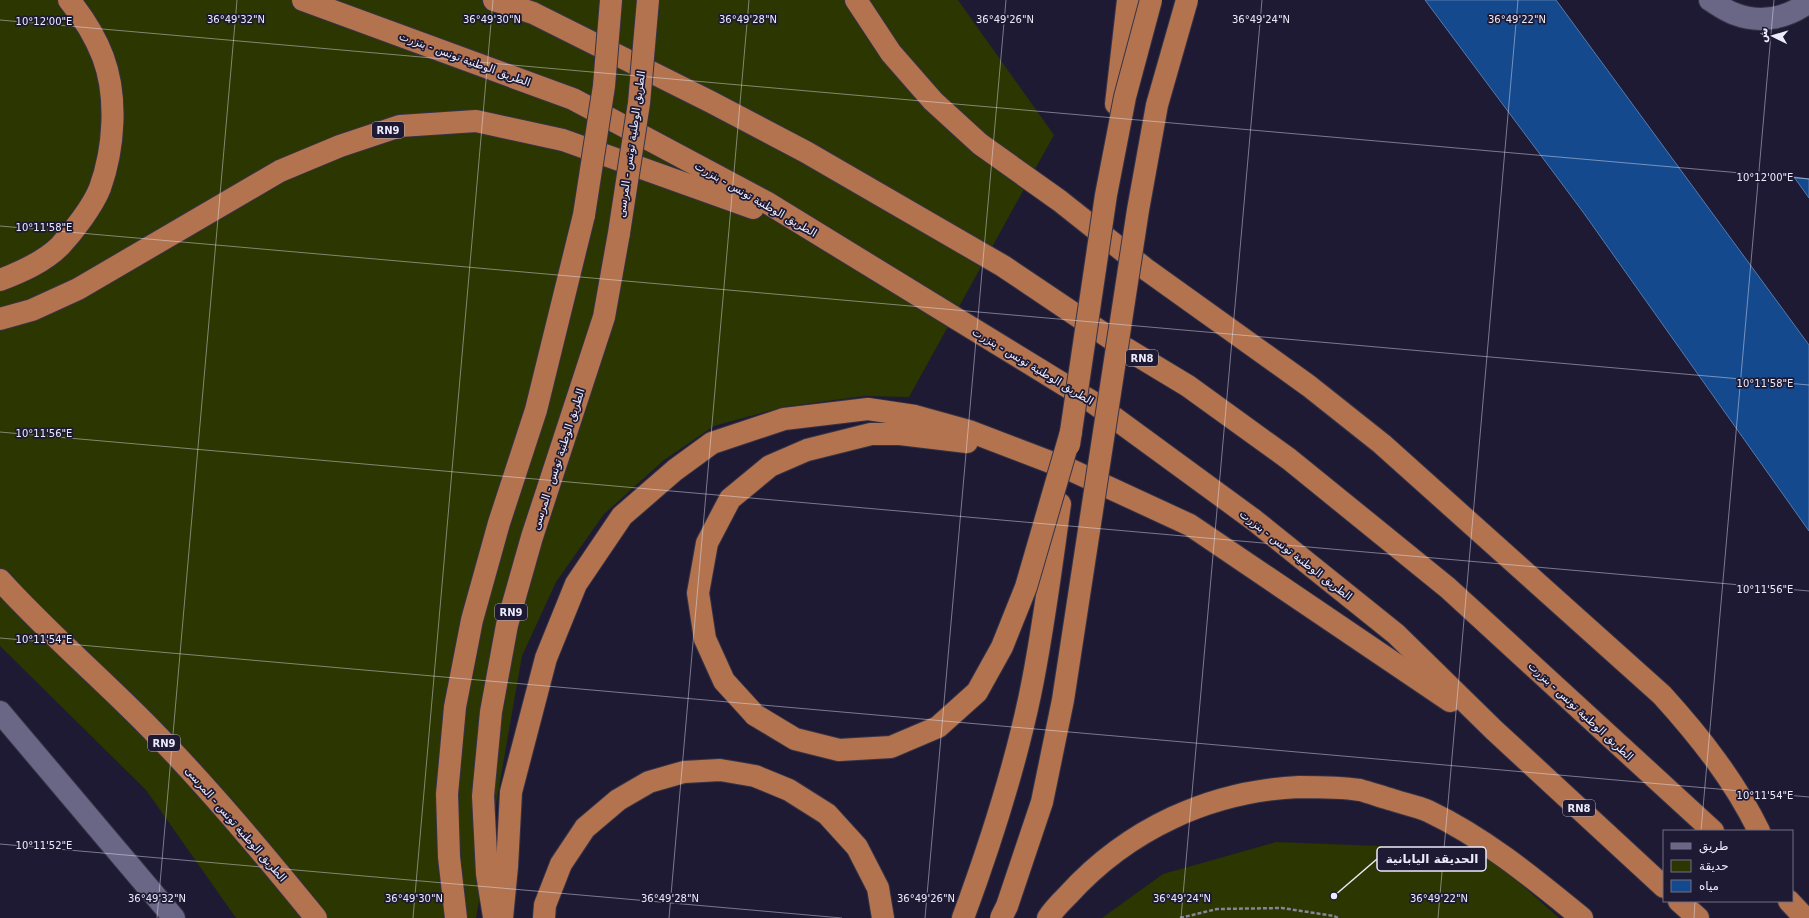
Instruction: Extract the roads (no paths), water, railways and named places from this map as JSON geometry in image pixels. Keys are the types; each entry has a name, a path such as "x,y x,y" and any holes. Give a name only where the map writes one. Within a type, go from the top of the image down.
{"highway":[{"path":"0,280 28,268 59,247 80,221 99,189 111,142 112,101 103,58 85,20 69,0"},
{"name":"الطريق الوطنية تونس - بنزرت","path":"304,0 572,99 759,199 1094,403 1254,520 1396,634 1494,730 1663,886"},
{"name":"الطريق الوطنية تونس - بنزرت","path":"494,0 533,13 711,102 806,152 1003,266 1125,348 1188,386 1289,459 1448,588 1712,830"},
{"path":"512,0 533,13"},
{"path":"456,918 449,857 447,794 455,707 472,620 500,523 536,410 584,215 604,86 611,0"},
{"name":"الطريق الوطنية تونس - المرسى","path":"494,918 487,874 483,796 492,704 507,625 532,537 604,317 619,233 639,103 648,0"},
{"path":"856,0 891,53 906,71 932,101 980,144 1060,201 1147,270 1309,386 1382,444 1662,695 1695,731 1724,770 1758,830"},
{"path":"963,918 988,851 1030,695 1106,195 1128,0"},
{"path":"1106,195 1125,97 1151,0"},
{"path":"1001,918 1007,906 1042,802 1063,700 1139,203 1157,105 1186,0"},
{"name":"RN9","path":"0,319 32,310 78,289 280,171 340,146 400,126 476,121 563,140 803,226"},
{"path":"502,918 507,867 511,792 546,658 576,584 622,516 675,470 712,443 784,419 868,409 915,416 969,432 1071,470 1190,525 1494,730"},
{"path":"1019,450 900,434 871,434 806,450 770,466 730,499 707,544 698,593 705,639 724,681 755,715 795,739 839,750 891,747 938,726 977,692 1002,647 1026,587 1071,432"},
{"name":"الطريق الوطنية تونس - المرسى","path":"0,580 28,611 148,726 205,785 312,915"},
{"path":"0,589 28,611"},
{"path":"544,918 545,905 561,864 585,828 612,805 649,782 684,772 720,770 755,776 789,790 827,814 857,847 878,888 883,918"},
{"path":"1048,918 1082,880 1115,851 1151,828 1190,809 1231,796 1274,788 1317,787 1360,790 1427,810 1488,844 1541,884 1582,918"},
{"path":"1680,902 1698,918"},
{"path":"1790,902 1805,918"}],"street":[{"path":"1710,0 1734,14 1759,20 1781,17 1799,9 1809,2"},
{"path":"0,712 174,918"}],"water":[{"path":"1425,0 1556,0 1809,345 1809,531 1583,212"},
{"path":"1794,177 1809,179 1809,198"}],"place":[{"name":"الحديقة اليابانية","path":"1334,896"}]}
